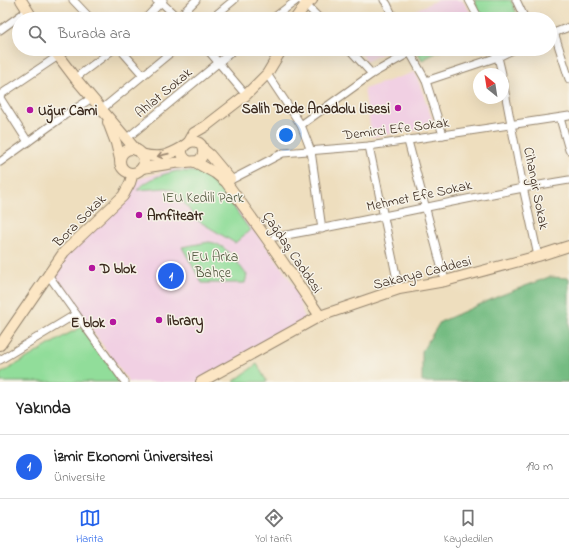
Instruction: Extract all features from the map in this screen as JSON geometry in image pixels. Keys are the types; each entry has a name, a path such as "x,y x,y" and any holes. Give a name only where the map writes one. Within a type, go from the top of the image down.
{"main road":[{"path":"21,0 28,10"},
{"path":"298,12 304,1"},
{"path":"58,56 138,152 144,161 142,168"},
{"path":"191,162 185,159 182,154 186,144 194,133 206,126 246,95 267,74 278,56"},
{"path":"102,109 114,136 121,166 126,172 133,173 142,168 191,162 200,159 202,156 201,136 206,126"},
{"path":"120,159 124,152 132,149 151,157 162,157 192,141 201,146"},
{"name":"Çağdaş Caddesi","path":"201,146 228,181 320,316"},
{"name":"Çağdaş Caddesi","path":"191,162 228,181"},
{"name":"Bora Sokak","path":"0,345 64,252 123,196 130,183 133,173"},
{"name":"Sakarya Caddesi","path":"201,382 320,316 399,289 445,281 538,256 569,246"}],"street":[{"path":"73,0 84,12"},
{"path":"185,12 196,0"},
{"path":"219,12 234,0"},
{"path":"384,0 391,12"},
{"path":"469,0 475,12"},
{"path":"516,0 522,12"},
{"path":"151,12 160,1 172,12"},
{"path":"281,12 287,7 304,1 314,12"},
{"path":"287,7 292,12"},
{"path":"0,30 12,21"},
{"path":"557,31 569,26"},
{"path":"557,47 569,79"},
{"path":"28,142 0,97 52,56"},
{"path":"75,78 105,56"},
{"path":"126,56 143,75"},
{"path":"102,109 166,56"},
{"path":"212,56 246,95"},
{"name":"Ahlat Sokak","path":"126,139 226,56"},
{"path":"355,56 372,74"},
{"path":"301,125 372,74 400,56"},
{"path":"411,56 426,81 443,136"},
{"path":"426,81 498,57 501,68"},
{"path":"267,74 301,125 311,151 322,229"},
{"path":"0,162 92,98"},
{"name":"Cihangir Sokak","path":"507,104 538,256"},
{"name":"Demirci Efe Sokak","path":"228,181 283,153 408,141 569,116"},
{"path":"560,118 569,150"},
{"path":"408,141 445,281"},
{"path":"368,146 399,289"},
{"name":"Mehmet Efe Sokak","path":"275,237 383,217 523,187 569,180"},
{"path":"48,276 125,382"},
{"path":"0,360 76,314"}],"shaded area":[{"path":"437,0 462,0 470,12 411,12"},
{"path":"363,56 377,56 367,61"},
{"name":"Salih Dede Anadolu Lisesi","path":"415,72 435,127 372,137 364,89"},
{"path":"173,169 213,172 296,289 306,323 197,382 129,382 52,274 66,254 116,206 139,179"}],"green space":[{"path":"474,0 511,0 516,12 480,12"},
{"path":"420,56 430,56 422,60"},
{"name":"IEU Kedili Park","path":"177,171 197,172 215,181 250,230 235,243 197,220 175,191 166,188 137,190 156,178"},
{"name":"IEU Arka Bahçe","path":"209,242 221,246 231,254 247,275 245,283 202,283 182,247"},
{"path":"549,277 569,278 569,382 422,382 422,351 440,322 499,296"},
{"path":"82,327 121,382 0,382 0,374"},
{"path":"257,364 267,382 233,382"}],"place":[{"name":"Salih Dede Anadolu Lisesi","path":"398,108"},
{"name":"Uğur Cami","path":"30,110"},
{"name":"Amfiteatr","path":"139,215"},
{"name":"D blok","path":"92,268"},
{"name":"İzmir Ekonomi Üniversitesi","path":"171,276"},
{"name":"library","path":"159,320"},
{"name":"E blok","path":"113,322"}]}
